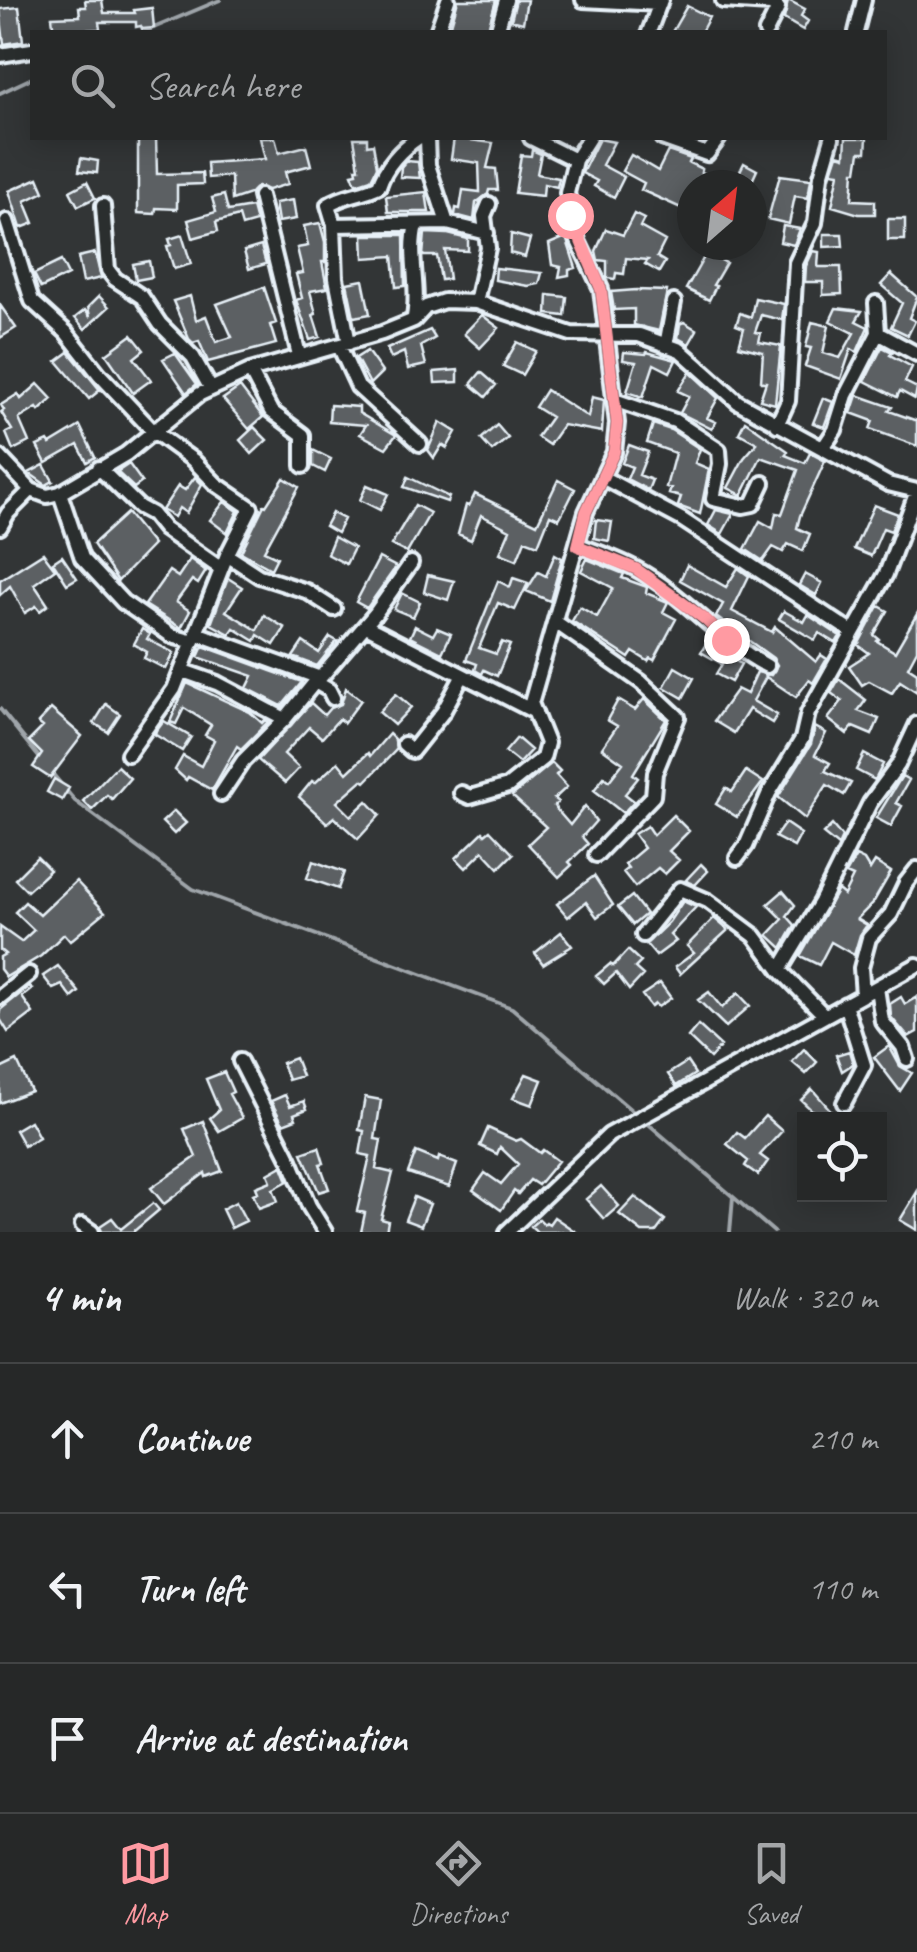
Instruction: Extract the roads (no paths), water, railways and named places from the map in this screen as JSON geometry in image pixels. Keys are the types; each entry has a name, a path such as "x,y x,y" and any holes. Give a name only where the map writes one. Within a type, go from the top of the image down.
{"street":[{"path":"438,30 448,0"},
{"path":"498,30 506,0"},
{"path":"584,0 660,2 650,30"},
{"path":"856,30 864,0"},
{"path":"723,1 778,8 767,30"},
{"path":"0,56 30,50"},
{"path":"415,140 400,150 379,186 366,193 345,194 328,204 334,224 344,344 358,387 420,444"},
{"path":"427,140 428,165 446,223"},
{"path":"535,140 576,160"},
{"path":"461,793 470,797 508,786 542,758 547,744 531,704 586,512 616,442 601,289 570,215 567,193 576,160 588,140"},
{"path":"668,140 707,154 718,140"},
{"path":"777,425 788,401 796,264 815,223 821,176 831,140"},
{"path":"260,196 299,355"},
{"path":"476,302 488,248 484,216 489,204"},
{"path":"103,206 108,270 115,280 142,297 160,324 193,357 211,389"},
{"path":"7,221 32,301 66,332 152,431 251,508 224,561 183,671 128,754"},
{"path":"334,224 446,223 486,233"},
{"path":"414,320 416,225"},
{"path":"0,457 31,490 48,496 60,493 126,454 180,408 211,389 250,371 414,320 426,307 444,301 476,302 571,334 638,335 680,350 738,402 888,484 917,492 886,574 808,713 802,739 737,858"},
{"path":"666,346 674,302"},
{"path":"822,448 835,430 846,395 878,333 876,303"},
{"path":"878,333 917,354"},
{"path":"250,371 271,411 302,436 303,466"},
{"path":"614,400 674,421 719,450 714,498 743,506 753,504 764,484"},
{"path":"99,468 164,529 224,561 306,592 334,609"},
{"path":"602,477 681,518 852,632"},
{"path":"0,527 31,490"},
{"path":"60,493 82,558 122,602 172,636 193,637 318,680 333,698"},
{"path":"578,546 636,569 706,620 717,634 767,666"},
{"path":"221,794 243,761 366,626 411,563"},
{"path":"556,623 641,682 678,718 654,774 653,796 596,855"},
{"path":"366,626 534,712"},
{"path":"183,671 217,683 285,719"},
{"path":"404,744 412,752 444,712 462,677"},
{"path":"780,970 821,902 870,803 898,766 917,724"},
{"path":"863,995 861,968 870,938 891,914 917,870"},
{"path":"643,935 680,889 708,901 754,936 780,970 824,1015"},
{"path":"507,1232 609,1135 917,965"},
{"path":"0,997 30,974"},
{"path":"877,988 882,1020 903,1047 907,1059"},
{"path":"844,1104 864,1064 846,1004"},
{"path":"240,1061 309,1206 326,1232"}],"waterway":[{"path":"149,30 220,0"},
{"path":"0,93 30,79"},
{"path":"0,709 42,761"},
{"path":"51,772 75,801 193,889 512,1008 637,1115"},
{"path":"645,1121 774,1232"},
{"path":"730,1232 733,1197"}]}
